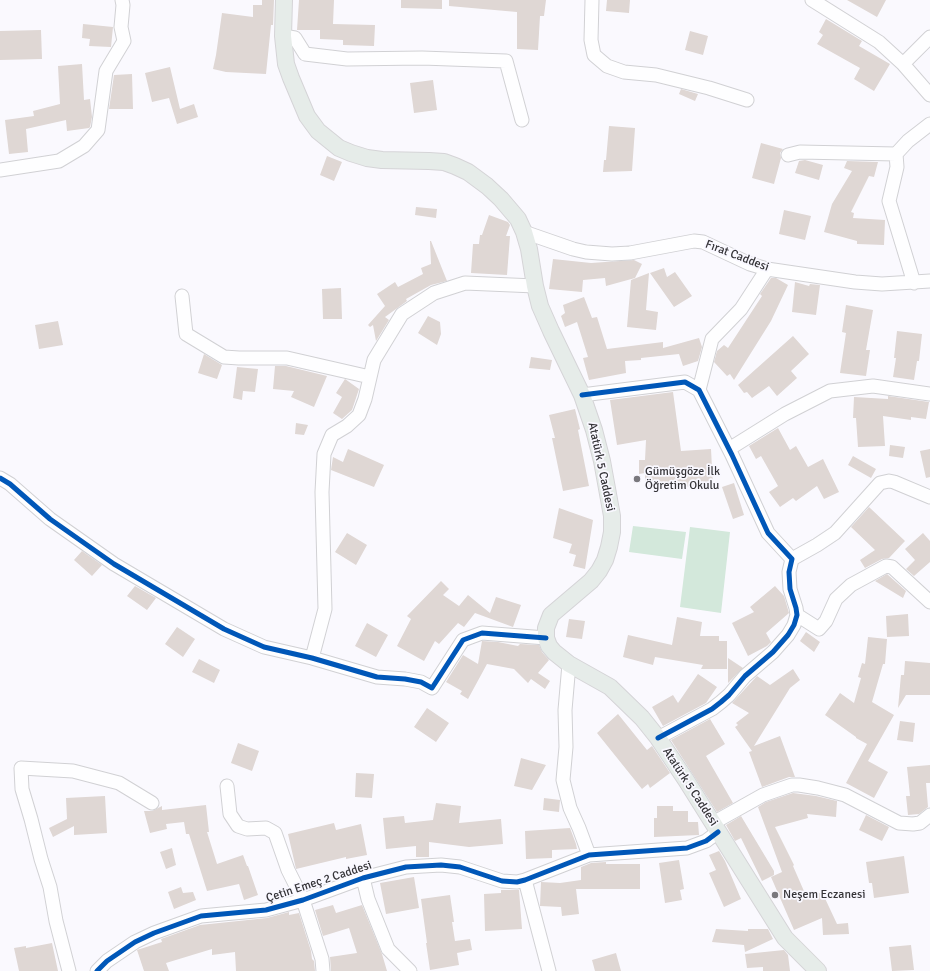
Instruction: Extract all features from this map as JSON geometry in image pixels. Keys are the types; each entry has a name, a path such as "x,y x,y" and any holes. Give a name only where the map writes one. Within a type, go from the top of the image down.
{"main road":[{"name":"Atatürk 5 Caddesi","path":"284,0 283,36 286,64 298,97 312,125 328,140 351,153 367,158 382,160 444,162 455,166 468,172 486,186 501,199 518,220 524,232 529,249 534,286 540,306 582,394 594,430 602,461 612,516 612,532 607,554 599,571 578,593 556,609 551,615 546,628 546,638 549,646 569,664 610,687 642,718 658,738 686,780 785,938 818,971"}],"street":[{"path":"0,170 59,161 84,146 98,130 106,71 124,41 121,27 122,0"},
{"path":"592,0 591,40 594,55 607,66 624,72 664,76 747,100"},
{"path":"812,0 879,42 903,64 930,95"},
{"path":"283,36 295,38 306,54 347,59 422,58 506,61 522,120"},
{"path":"903,64 930,37"},
{"path":"914,283 889,201 897,167 896,154 908,141 930,124"},
{"path":"788,155 800,152 896,154"},
{"name":"Fırat Caddesi","path":"524,232 586,252 612,254 630,253 694,241 702,242 750,264 767,269 855,282 882,284 930,281"},
{"path":"699,390 712,339 741,309 767,269"},
{"path":"312,658 325,609 322,492 324,454 332,435 347,426 359,415 365,399 374,360 402,314 434,293 464,283 534,286"},
{"path":"182,296 186,334 224,357 287,358 370,377"},
{"path":"582,394 685,382 699,390 729,449 768,534 792,559"},
{"path":"729,449 785,414 830,391 873,386 930,394"},
{"path":"0,478 10,484 50,519 114,564 224,629 264,646 377,677 421,682 432,688 444,672 463,640 482,633 546,638"},
{"path":"658,738 712,709 725,698 745,676 782,643 794,625 797,615 790,589 789,572 792,559 835,533 880,484 889,481 894,482 930,497"},
{"path":"797,615 819,629 826,621 836,599 851,585 886,566 892,567 930,602"},
{"path":"569,664 565,710 566,747 563,780 570,808 589,855"},
{"path":"69,971 56,921 50,887 22,789 21,768 73,771 119,782 152,803"},
{"name":"Çetin Emeç 2 Caddesi","path":"96,971 112,957 135,942 154,932 194,918 214,914 266,910 303,900 363,878 406,867 440,865 460,867 502,881 518,882 589,855 687,848 706,841 716,827 763,795 792,785 818,788 845,795 899,823 920,823 930,815"},
{"path":"227,786 230,814 238,826 246,829 266,828 275,833 288,870 303,900 322,959 323,971"},
{"path":"363,878 368,899 388,950 410,971"},
{"path":"525,880 549,971"}],"green space":[{"path":"633,526 686,532 682,559 629,552"},
{"path":"690,527 730,532 721,613 680,607"}],"building":[{"path":"262,0 274,0 273,25 271,25 266,74 226,72 213,69 222,13 253,17 253,5 262,5"},
{"path":"299,0 334,0 333,24 375,25 374,46 343,45 343,40 320,39 320,30 297,30"},
{"path":"401,0 442,0 442,9 401,8"},
{"path":"449,0 546,0 544,16 540,16 538,50 517,49 517,12 449,6"},
{"path":"607,0 630,0 629,13 606,11"},
{"path":"847,0 886,0 877,17"},
{"path":"826,19 862,41 859,46 890,64 874,91 854,79 860,68 817,44 823,35 819,32"},
{"path":"83,24 113,27 111,47 89,46 90,39 82,38"},
{"path":"41,30 42,59 0,60 0,31"},
{"path":"690,31 708,36 703,55 685,50"},
{"path":"82,64 84,100 90,99 92,117 90,127 67,131 66,120 26,129 28,152 9,154 5,120 34,116 33,111 60,104 58,66"},
{"path":"170,67 180,109 194,104 198,117 177,124 169,98 152,102 145,73"},
{"path":"132,74 133,109 109,109 114,75"},
{"path":"433,80 437,110 414,113 410,83"},
{"path":"681,89 698,94 695,101 679,94"},
{"path":"609,126 635,128 632,171 603,172 604,160 606,160"},
{"path":"761,143 783,149 780,153 781,158 774,184 752,178"},
{"path":"327,156 342,162 334,181 320,175"},
{"path":"805,160 823,165 819,180 795,173 799,161"},
{"path":"847,161 878,162 874,177 869,176 851,212 854,213 853,218 885,220 884,245 857,244 857,241 824,232 832,204 852,171 844,168"},
{"path":"416,207 437,209 436,218 415,215"},
{"path":"784,210 811,216 805,240 779,234"},
{"path":"489,215 508,222 510,225 506,236 510,236 507,275 471,273 473,244 479,244 480,235 482,235"},
{"path":"430,241 447,281 431,285 406,299 407,301 385,317 389,320 376,341 373,325 370,327 368,325 385,306 377,294 395,282 398,287 423,274 421,268 431,264"},
{"path":"553,259 591,263 634,260 642,264 635,278 606,286 605,278 583,280 582,292 549,289"},
{"path":"664,268 667,277 675,272 692,296 674,307 650,273"},
{"path":"649,273 646,310 658,312 656,330 627,327 631,280"},
{"path":"771,278 776,278 788,285 771,321 734,380 730,374 727,376 714,362 717,351 724,345 728,348 762,296 760,294"},
{"path":"795,282 809,286 810,284 820,285 816,315 792,312"},
{"path":"341,288 342,319 323,319 322,289"},
{"path":"584,297 592,318 597,317 607,349 663,342 663,348 699,338 702,347 698,361 683,366 679,354 641,358 641,360 625,361 626,373 589,380 583,358 588,357 577,322 565,327 561,316 565,313 563,305"},
{"path":"846,305 873,310 866,350 870,350 866,376 840,373 846,333 842,332"},
{"path":"428,316 440,322 441,334 437,345 418,333"},
{"path":"58,321 63,345 39,349 35,325"},
{"path":"897,331 922,334 919,361 917,361 914,380 893,377 896,358 894,358"},
{"path":"793,336 809,354 791,371 797,378 777,396 769,386 752,398 747,392 744,393 738,385"},
{"path":"204,354 222,365 217,379 198,373"},
{"path":"531,357 552,360 550,370 529,368"},
{"path":"275,366 286,366 327,376 314,407 291,397 294,391 273,389"},
{"path":"237,367 258,369 255,392 243,391 242,400 233,398"},
{"path":"345,379 359,389 352,410 342,419 333,413 342,397 336,393"},
{"path":"673,392 681,451 711,449 713,487 645,486 645,473 639,474 639,460 645,460 646,440 617,445 610,400"},
{"path":"888,396 929,402 926,419 911,417 911,420 883,416 885,446 858,447 856,418 853,418 854,397 888,399"},
{"path":"575,409 580,429 578,430 589,486 563,491 552,438 555,438 549,415"},
{"path":"296,423 308,425 304,435 295,434"},
{"path":"778,428 790,450 796,446 808,467 823,459 839,492 824,499 817,486 796,501 793,498 780,507 769,492 778,486 761,456 756,459 749,446"},
{"path":"890,445 905,447 903,458 889,456"},
{"path":"348,449 384,465 374,487 331,470 333,457 343,462"},
{"path":"930,449 930,477 926,478 920,451"},
{"path":"853,456 876,469 871,478 848,465"},
{"path":"734,483 744,515 733,519 722,487"},
{"path":"869,507 905,541 889,558 882,559 865,568 860,560 875,550 851,527"},
{"path":"559,508 593,520 585,569 573,566 576,555 569,553 572,544 553,538"},
{"path":"347,533 367,545 356,565 335,552"},
{"path":"923,533 930,541 930,562 914,576 906,569 915,560 905,549"},
{"path":"82,551 102,565 92,576 74,560"},
{"path":"887,574 906,591 903,598 875,581"},
{"path":"441,581 449,589 443,595 459,606 468,595 490,613 496,597 521,605 513,627 475,613 464,627 458,623 439,644 435,641 424,661 397,646 411,619 407,616"},
{"path":"135,586 156,598 147,610 127,596"},
{"path":"775,586 784,596 789,613 766,633 771,642 767,646 748,656 732,623 754,612 750,607"},
{"path":"908,614 909,636 887,637 886,616"},
{"path":"677,617 702,622 700,636 719,636 719,641 727,641 727,669 701,669 703,665 655,657 653,665 623,657 628,635 672,645"},
{"path":"569,619 585,621 582,639 566,637"},
{"path":"367,623 388,635 376,657 355,646"},
{"path":"177,627 195,639 183,657 165,644"},
{"path":"806,632 820,642 814,652 800,641"},
{"path":"868,637 887,639 885,664 883,664 872,702 894,715 868,761 888,772 874,798 846,783 867,744 856,738 825,715 840,693 854,703 861,678 858,677 862,663 865,664"},
{"path":"482,641 498,642 518,646 520,644 539,645 542,652 549,660 538,673 550,681 545,689 531,679 528,683 514,669 487,664 468,699 460,694 462,691 446,682 463,655 478,664"},
{"path":"728,658 743,668 728,683"},
{"path":"199,659 220,670 214,683 192,672"},
{"path":"905,661 930,663 930,695 906,695 898,708 901,675 904,675"},
{"path":"793,669 800,680 790,688 754,746 780,736 795,777 789,777 762,787 749,752 752,751 735,727 738,725 736,723 749,713 732,703 757,676 770,685"},
{"path":"698,674 717,687 706,703 663,726 652,707 673,695 678,703"},
{"path":"427,708 449,723 436,742 414,727"},
{"path":"618,714 647,750 652,746 670,773 650,788 648,784 642,789 597,733"},
{"path":"710,719 725,744 706,756 733,803 717,812 671,740"},
{"path":"900,721 915,723 913,742 897,740"},
{"path":"238,743 259,751 252,771 231,763"},
{"path":"521,758 546,765 532,790 514,786"},
{"path":"930,765 930,783 926,783 928,807 919,814 908,815 906,796 910,796 907,767"},
{"path":"356,773 374,774 372,798 355,797"},
{"path":"793,793 837,801 836,817 807,814 808,818 775,827 794,865 793,866 807,898 822,892 837,924 848,923 849,934 823,935 822,918 794,930 771,877 782,872 758,807 766,802"},
{"path":"105,796 107,833 74,835 74,826 53,837 49,828 67,819 66,798"},
{"path":"544,798 560,800 559,812 543,810"},
{"path":"436,803 461,806 459,823 501,819 503,844 469,847 429,842 429,857 416,857 416,846 386,849 383,818 404,816 405,823 433,820"},
{"path":"206,805 209,832 207,832 217,864 243,855 258,895 244,900 239,884 207,891 189,834 186,834 184,822 166,824 167,829 150,833 144,811 152,811 162,806 162,810"},
{"path":"657,806 673,806 673,811 688,811 688,822 698,822 699,835 654,837 654,818 657,818"},
{"path":"866,815 889,827 882,841 859,830"},
{"path":"741,816 774,871 774,875 762,881 741,838 735,841 726,825"},
{"path":"334,823 336,830 361,824 367,855 346,859 346,857 296,869 288,834"},
{"path":"570,828 577,849 552,850 552,858 526,859 525,831"},
{"path":"172,848 176,865 166,869 160,852"},
{"path":"719,851 725,861 741,899 724,907 709,873 716,870 709,855"},
{"path":"904,856 909,893 874,898 872,883 869,883 866,862"},
{"path":"679,860 684,889 680,890 682,900 665,903 659,863"},
{"path":"606,862 606,864 640,864 640,889 576,889 579,914 562,916 561,907 540,906 541,882 560,883 581,880 581,867 591,863"},
{"path":"414,877 419,908 386,914 380,883"},
{"path":"181,887 183,893 193,892 196,900 174,909 168,892"},
{"path":"501,890 519,890 522,929 485,931 484,894 501,893"},
{"path":"450,895 455,941 470,939 472,950 457,953 459,965 430,970 421,899"},
{"path":"333,905 336,913 362,905 382,954 387,971 331,971 330,957 357,953 349,928 323,936 315,910"},
{"path":"289,912 289,915 299,913 311,951 312,959 314,961 315,971 236,971 235,952 212,955 212,949 166,963 169,971 144,971 137,950 162,942 161,939 200,925 267,918"},
{"path":"716,929 748,931 748,929 768,929 773,939 745,952 744,945 712,942"},
{"path":"52,943 58,971 19,971 14,948 26,946 26,948"},
{"path":"911,945 914,970 892,971 889,947"},
{"path":"784,950 788,955 790,971 763,971 763,967 747,968 745,954"},
{"path":"616,953 621,971 595,971 592,960"}],"cycle path":[{"path":"582,395 685,382 699,390 732,455 768,533 792,559 789,572 790,589 797,615 794,625 788,635 773,652 745,676 721,702 712,709 658,738"},
{"path":"0,478 10,484 50,519 114,564 224,629 264,647 312,658 377,677 421,682 432,688 463,640 482,633 546,638"},
{"path":"97,971 107,961 135,942 154,933 201,916 266,910 303,900 363,878 406,867 441,865 460,867 502,881 517,882 589,855 687,848 706,841 718,832"}],"place":[{"name":"Gümüşgöze İlk Öğretim Okulu","path":"637,479"},
{"name":"Neşem Eczanesi","path":"775,895"}]}
